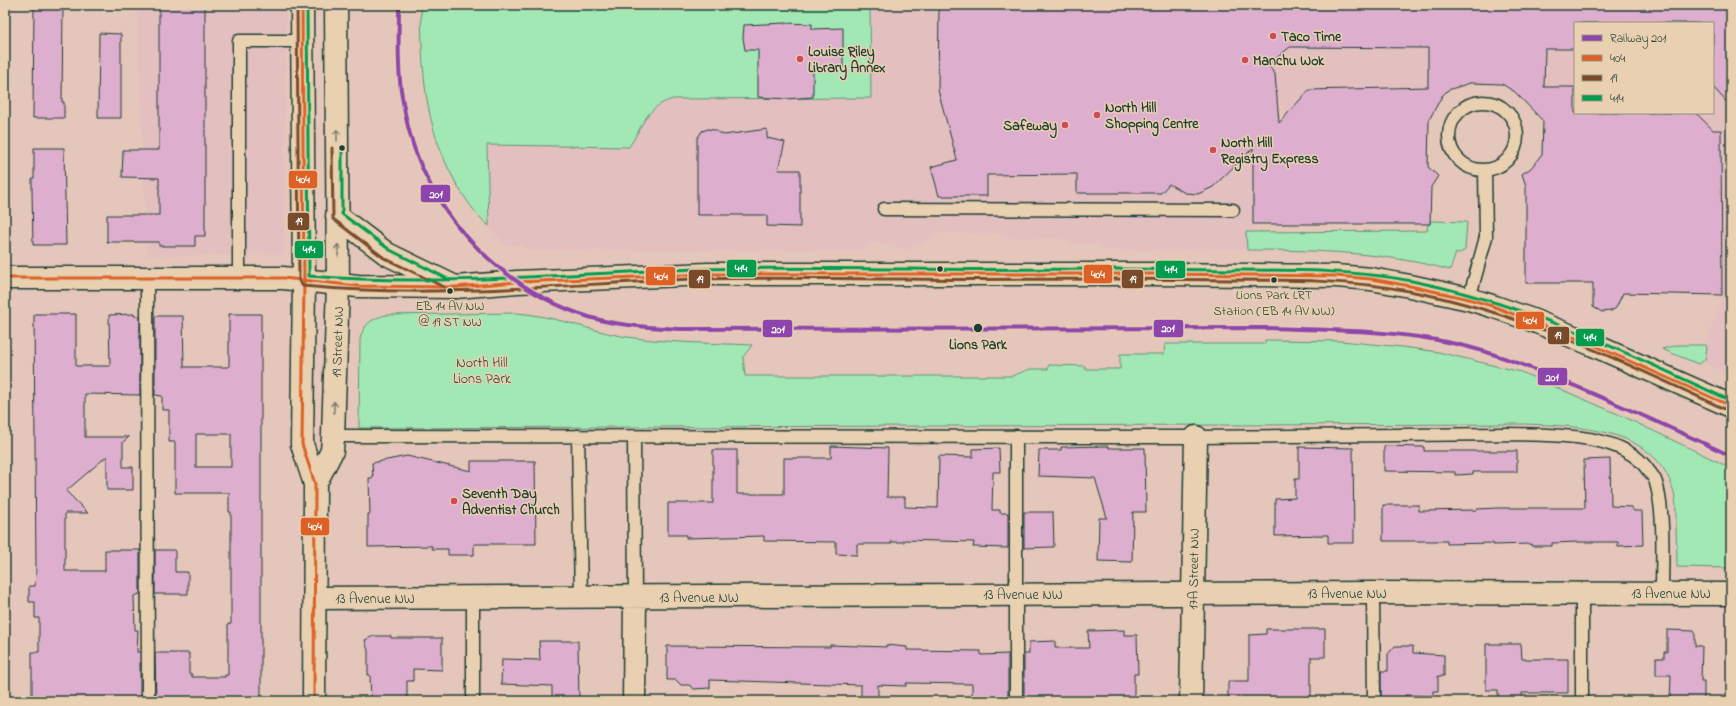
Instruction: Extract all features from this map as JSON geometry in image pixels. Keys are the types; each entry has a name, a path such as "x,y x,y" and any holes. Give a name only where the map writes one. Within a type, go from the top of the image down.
{"street":[{"name":"19 Street NW","path":"302,5 304,280 302,444 315,484 314,701"},
{"name":"19 Street NW","path":"315,484 332,451 333,436 338,284 336,5"},
{"path":"337,216 387,254 455,287"},
{"path":"5,278 239,277 283,278 358,286 455,287 517,282 708,274 1336,276 1371,279 1469,299 1532,320 1731,406"},
{"name":"17A Street NW","path":"1191,701 1196,437"},
{"name":"13 Avenue NW","path":"314,598 1017,594 1731,594"},
{"path":"634,701 635,597"}],"lane":[{"path":"239,277 239,41 302,41"},
{"path":"1486,102 1497,105 1507,111 1514,120 1517,131 1517,142 1513,153 1506,162 1496,168 1485,171 1474,169 1464,164 1456,156 1451,146 1449,135 1451,124 1456,115 1465,107 1475,103 1486,102"},
{"path":"1469,299 1486,237 1485,171"},
{"path":"884,209 1233,210"},
{"path":"147,278 148,701"},
{"path":"333,436 1196,437 1508,434 1591,438 1621,448 1642,461 1656,482 1661,516 1662,593"},
{"path":"578,436 581,597"},
{"path":"634,436 635,597"},
{"path":"1016,436 1016,701"},
{"path":"1373,593 1374,701"},
{"path":"1582,593 1582,701"},
{"path":"473,597 473,701"}],"shaded area":[{"path":"137,5 286,5 284,254 147,256"},
{"path":"870,5 1731,5 1731,375 1701,361 1722,295 1721,130 1704,130 1696,114 1714,114 1714,22 1574,22 1574,87 1544,87 1545,50 1428,48 1428,87 1309,90 1288,113 1270,95 1250,150 1253,155 1253,224 1247,249 1103,250 1100,246 1082,243 1078,245 1062,239 1001,238 1001,233 935,233 934,238 907,249 872,242 865,250 528,250 521,245 506,245 489,226 487,145 629,147 637,135 640,125 652,109 673,99 871,98"}],"green space":[{"path":"421,5 870,5 871,98 673,99 664,102 650,112 629,147 487,145 489,226 475,211 456,183 445,161 437,139 426,96 422,52"},
{"path":"1430,221 1467,222 1465,250 1458,254 1456,253 1450,270 1400,259 1349,253 1247,250 1246,232 1427,231"},
{"name":"North Hill Lions Park","path":"517,313 544,317 621,336 653,340 752,345 743,357 745,376 1012,376 1030,369 1048,369 1049,365 1085,366 1085,369 1120,369 1120,354 1164,354 1165,344 1265,344 1265,340 1341,341 1438,352 1521,372 1620,415 1731,468 1731,568 1677,567 1675,497 1667,474 1654,457 1636,444 1616,435 1570,427 1524,424 359,428 360,339 364,329 372,320 386,315"},
{"path":"1678,345 1706,345 1705,360 1698,364 1662,349"}],"building":[{"path":"159,5 205,5 205,236 195,236 195,246 159,246 159,242 107,242 107,215 159,215 159,178 122,177 123,150 159,150"},
{"path":"939,5 1731,5 1731,107 1714,88 1714,22 1574,22 1574,49 1545,49 1544,87 1574,87 1574,114 1697,114 1713,130 1721,130 1722,295 1623,293 1616,308 1611,311 1602,312 1593,307 1593,283 1526,283 1526,186 1522,174 1531,168 1542,154 1543,121 1515,92 1502,84 1470,83 1448,90 1442,96 1429,120 1428,167 1438,176 1431,187 1430,224 1253,224 1253,148 1213,187 1198,194 1185,193 1169,184 1161,193 1077,193 1077,174 987,175 987,196 939,196 931,167 957,160 938,90","holes":["1290,47 1428,48 1428,87 1309,90 1279,123 1275,74 1268,65"]},
{"path":"34,6 63,6 62,102 64,102 64,118 33,118"},
{"name":"Louise Riley Library Annex","path":"785,23 812,24 812,29 843,28 843,68 813,68 813,97 786,99 758,97 758,50 745,50 743,38 744,25"},
{"path":"99,33 121,34 121,118 98,118"},
{"path":"708,129 724,135 767,129 767,138 785,142 778,170 800,170 800,227 767,226 767,215 697,215 697,139 702,131"},
{"path":"34,148 64,148 66,245 33,245 32,179 34,178"},
{"path":"34,314 76,314 76,366 110,366 109,315 134,314 134,316 140,316 140,395 85,394 85,437 129,437 123,442 123,467 133,467 133,490 107,490 107,456 66,491 88,513 65,513 65,571 105,571 105,550 140,550 140,594 134,596 135,630 138,630 137,652 140,652 140,700 34,701 34,698 32,698 32,652 39,652 39,618 35,618 35,602 29,602 29,586 35,586 36,571"},
{"path":"229,314 261,314 261,700 156,700 155,653 189,653 189,674 192,674 192,677 225,677 225,675 228,675 228,624 231,624 231,512 229,512 229,493 175,493 175,442 169,442 169,410 162,410 162,396 155,395 155,316 183,316 184,367 229,367","holes":["196,434 231,434 231,467 196,467"]},
{"path":"831,446 888,448 887,497 905,497 905,507 938,508 939,456 973,457 973,449 999,448 1000,472 993,472 992,510 1000,510 1000,513 1008,513 1008,548 973,547 974,542 904,540 904,542 891,542 891,544 857,544 857,555 836,554 836,542 764,541 764,536 686,538 686,535 668,535 668,503 713,503 713,450 737,450 737,494 784,494 784,458 831,458"},
{"path":"1108,446 1109,448 1145,448 1146,512 1133,512 1132,562 1098,561 1099,518 1107,518 1095,478 1038,476 1039,450 1061,450 1061,447"},
{"path":"1384,446 1424,447 1424,451 1517,451 1517,472 1473,472 1473,474 1455,475 1455,472 1384,471"},
{"path":"1299,447 1353,448 1354,543 1328,543 1328,535 1275,536 1275,499 1295,498 1295,479 1299,479"},
{"name":"Seventh Day Adventist Church","path":"407,456 471,471 471,461 535,461 536,544 474,544 474,555 448,555 448,549 432,549 432,546 368,547 368,514 370,514 369,478 373,478 372,463"},
{"path":"1610,459 1611,506 1631,507 1634,511 1642,511 1643,545 1618,546 1618,542 1578,542 1552,543 1552,546 1531,546 1531,544 1493,545 1493,543 1447,544 1447,541 1383,541 1383,505 1419,505 1419,511 1477,510 1497,508 1585,508 1584,460"},
{"path":"1024,512 1053,512 1054,547 1024,548"},
{"path":"155,550 175,550 175,572 188,572 188,594 155,594"},
{"path":"1266,629 1325,629 1325,657 1311,657 1311,701 1228,701 1228,681 1249,681 1249,635 1266,634"},
{"path":"1124,630 1124,635 1137,635 1138,674 1134,674 1134,701 1024,701 1024,654 1029,654 1029,642 1055,641 1055,648 1089,648 1088,631"},
{"path":"1667,630 1695,631 1695,646 1702,646 1701,681 1704,681 1704,701 1670,701 1671,675 1656,675 1656,658 1664,658 1664,652 1667,652"},
{"path":"373,636 391,636 391,638 442,638 442,670 413,669 413,681 407,681 407,701 371,701 370,675 368,675 368,651 365,640"},
{"path":"539,641 578,641 579,701 552,701 552,686 501,684 502,659 540,660"},
{"path":"1486,644 1521,644 1522,659 1568,659 1568,693 1522,693 1522,701 1498,701 1498,690 1486,690"},
{"path":"830,645 886,647 886,645 907,647 907,650 981,651 981,655 1008,654 1008,701 972,701 972,684 906,683 906,686 878,685 878,701 861,701 861,685 710,680 710,688 694,689 689,685 681,685 676,680 667,680 667,646 830,647"},
{"path":"1395,646 1413,646 1413,653 1444,655 1444,676 1438,676 1438,691 1433,691 1433,696 1405,695 1405,701 1381,701 1381,671 1388,671 1388,654"}],"rail line":[{"name":"201","path":"399,5 399,68 405,111 416,154 438,198 454,221 492,262 538,295 589,317 622,324 679,329 1269,328 1387,333 1433,339 1456,344 1516,362 1573,385 1731,456"}],"transit line":[{"name":"19","path":"297,5 299,281 303,286 352,290 450,291 647,281 749,278 1322,281 1388,287 1451,300 1492,312 1612,357 1729,411"},
{"name":"404","path":"302,5 304,281 302,444 315,484 314,701"},
{"name":"414","path":"307,5 309,276 358,279 456,280 754,268 1325,271 1391,277 1495,302 1575,331 1731,401"},
{"name":"19","path":"332,148 333,219 384,258 444,287"},
{"name":"414","path":"342,148 342,214 390,250 448,279"},
{"name":"404","path":"5,278 283,278 358,286 455,287 517,282 708,274 1157,274 1336,276 1371,279 1410,286 1469,299 1495,307 1591,344 1731,406"}],"place":[{"name":"Taco Time","path":"1273,36"},
{"name":"Louise Riley Library Annex","path":"800,59"},
{"name":"Manchu Wok","path":"1245,60"},
{"name":"North Hill Shopping Centre","path":"1097,115"},
{"name":"Safeway","path":"1065,125"},
{"name":"North Hill Registry Express","path":"1213,150"},
{"name":"Lions Park LRT Station (EB 14 AV NW)","path":"1274,280"},
{"name":"EB 14 AV NW @ 19 ST NW","path":"450,291"},
{"name":"Lions Park","path":"978,328"},
{"name":"Seventh Day Adventist Church","path":"454,501"}]}
